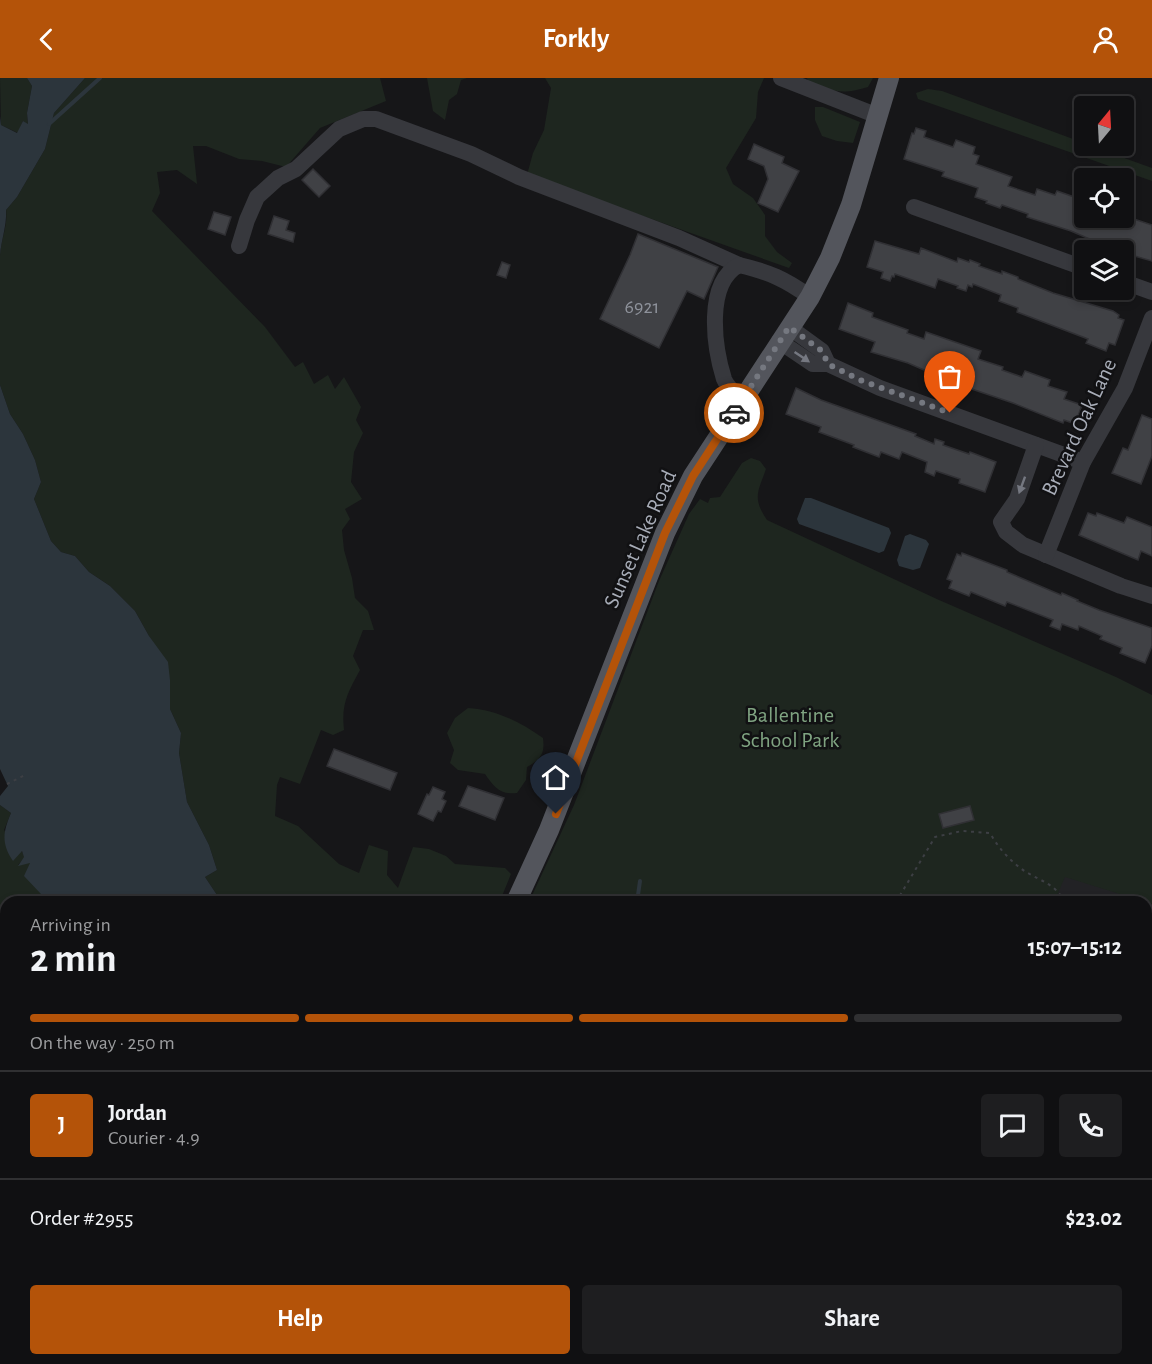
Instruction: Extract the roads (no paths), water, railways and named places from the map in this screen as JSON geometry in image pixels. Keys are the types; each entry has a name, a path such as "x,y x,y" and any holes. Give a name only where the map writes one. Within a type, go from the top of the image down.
{"main road":[{"name":"Sunset Lake Road","path":"519,896 558,808 665,533 693,476 810,297 830,258 851,206 889,78"}],"street":[{"path":"781,78 878,116"},
{"path":"240,246 247,220 257,197 278,178 296,169 339,129 363,119 376,119 471,154 527,180 679,238 740,265 782,278 810,297"},
{"path":"914,207 1074,264"},
{"path":"740,265 729,270 721,285 715,309 717,341 725,381 742,401"},
{"path":"1134,286 1152,292"},
{"name":"Brevard Oak Lane","path":"1046,555 1083,462 1125,388 1152,318"},
{"path":"784,334 822,351 828,364 860,380 1083,462"},
{"path":"1036,445 1017,499 1001,522 1006,532 1015,540 1046,555 1121,586 1152,596"}],"waterway":[{"path":"49,124 100,78"},
{"path":"638,896 640,881"}],"park label":[{"name":"Ballentine School Park","path":"790,728"}]}
